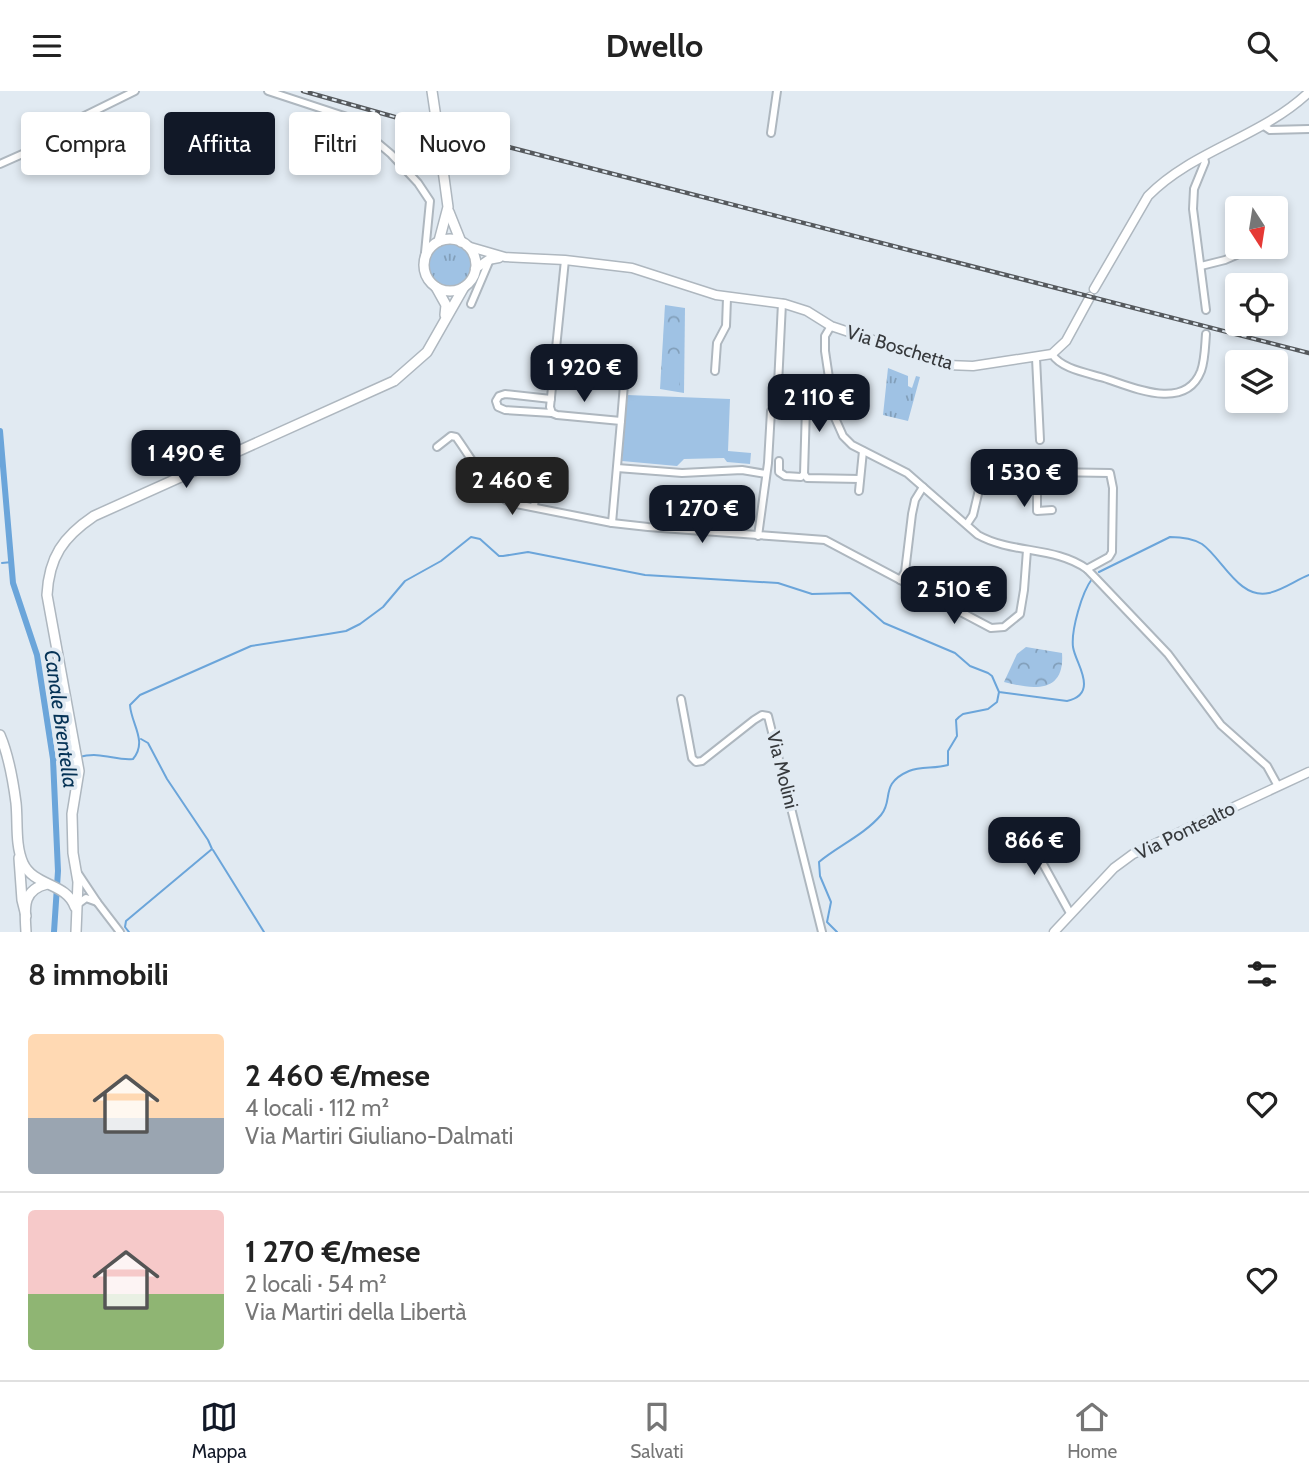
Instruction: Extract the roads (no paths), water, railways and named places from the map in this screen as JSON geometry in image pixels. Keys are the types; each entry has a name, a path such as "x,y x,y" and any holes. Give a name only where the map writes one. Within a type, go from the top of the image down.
{"main road":[{"path":"432,91 435,112"},
{"path":"76,932 78,882 72,814 79,778 76,747 47,595 49,575 55,557 76,528 94,516 394,381 427,352 455,298 469,282 475,269 472,253 464,244 448,207 444,175"},
{"path":"439,241 448,207"},
{"path":"444,323 446,305 436,287 426,277 424,263 429,250 439,241 446,239 464,244"},
{"path":"436,287 450,291 464,286"},
{"path":"0,735 11,773 22,900 26,916"},
{"path":"19,843 23,863 34,876 48,885 62,889 70,897 77,911"},
{"path":"62,889 70,884 75,867"},
{"path":"26,932 28,896 32,890 48,885"}],"street":[{"path":"0,164 36,148 62,127 135,91"},
{"path":"268,91 336,113 363,129 391,154 425,191 430,201 424,263"},
{"path":"771,133 776,91"},
{"path":"1206,334 1201,372 1194,383 1183,390 1168,394 1153,393 1059,363 1052,353 1066,341 1148,196 1176,172 1264,126 1309,92"},
{"path":"1264,126 1270,130 1309,129"},
{"path":"1204,157 1205,162 1194,188 1193,209 1206,310"},
{"path":"428,224 435,230 444,226"},
{"path":"428,224 439,241"},
{"path":"464,244 491,257"},
{"path":"475,269 491,257"},
{"path":"471,304 491,257"},
{"name":"Via Boschetta","path":"491,257 565,260 632,268 727,298 782,303 807,311 831,326 947,365 973,366 1010,359 1036,358 1052,353"},
{"path":"1201,266 1227,259"},
{"path":"552,413 551,399 565,260"},
{"path":"715,371 717,343 726,326 727,298"},
{"path":"758,536 771,411 777,405 782,303"},
{"path":"831,326 825,336 825,351 833,407 838,428 843,436 852,445 907,473 988,541 1061,557 1078,562 1087,569 1168,654 1221,726 1267,766 1278,786"},
{"path":"612,523 617,468 624,385 626,360 620,356 612,357 609,381 624,385"},
{"path":"1036,358 1040,440"},
{"path":"551,399 505,394 499,396 496,401 498,407 505,410 621,421"},
{"path":"777,405 833,407"},
{"path":"806,407 804,474 807,478 860,479"},
{"path":"437,447 451,436 456,437 503,499 534,507 612,523 825,540 991,628 1004,627 1020,614 1027,550"},
{"path":"859,491 863,450"},
{"path":"779,461 779,472 785,476 801,477 804,474"},
{"path":"617,468 690,473 742,470 766,474"},
{"path":"482,472 493,469 532,472 537,479 534,507"},
{"path":"1037,471 1037,510 1052,510"},
{"path":"967,524 983,473 1105,472 1112,477 1112,552 1109,557 1087,569"},
{"path":"900,580 905,572 915,501 923,487"},
{"name":"Via Molini","path":"681,699 692,758 696,762 702,761 754,720 762,715 768,716 822,932"},
{"name":"Via Pontealto","path":"1054,932 1114,868 1133,854 1309,772"},
{"path":"1021,824 1070,913"},
{"path":"75,867 120,932"},
{"path":"77,911 80,901 86,898 97,902"}],"waterway":[{"name":"Canale Brentella","path":"0,431 13,583 37,655 53,759 58,871 54,932"},
{"path":"79,757 95,755 133,759 139,739 130,705 140,695 251,646 346,631 383,607 405,581 441,561 471,537 480,539 499,556 528,552 645,575 778,583 812,594 850,593 884,623 955,653 970,666 988,673 999,692 1067,701 1079,696 1084,688 1083,674 1074,652 1073,640 1075,621 1092,579"},
{"path":"1099,572 1174,537 1202,544 1240,584 1258,593 1274,592 1309,575"},
{"path":"2,563 12,562"},
{"path":"837,932 827,922 831,902 820,876 819,862 867,829 881,815 887,804 890,787 900,776 914,769 948,765 948,751 957,736 956,720 963,714 988,709 997,702 999,692"},
{"path":"129,932 125,927 126,921 212,849 167,779 148,743 141,739"},
{"path":"53,759 64,761 74,758"},
{"path":"213,850 264,932"}],"railway":[{"path":"303,91 423,125 1309,353"}]}
